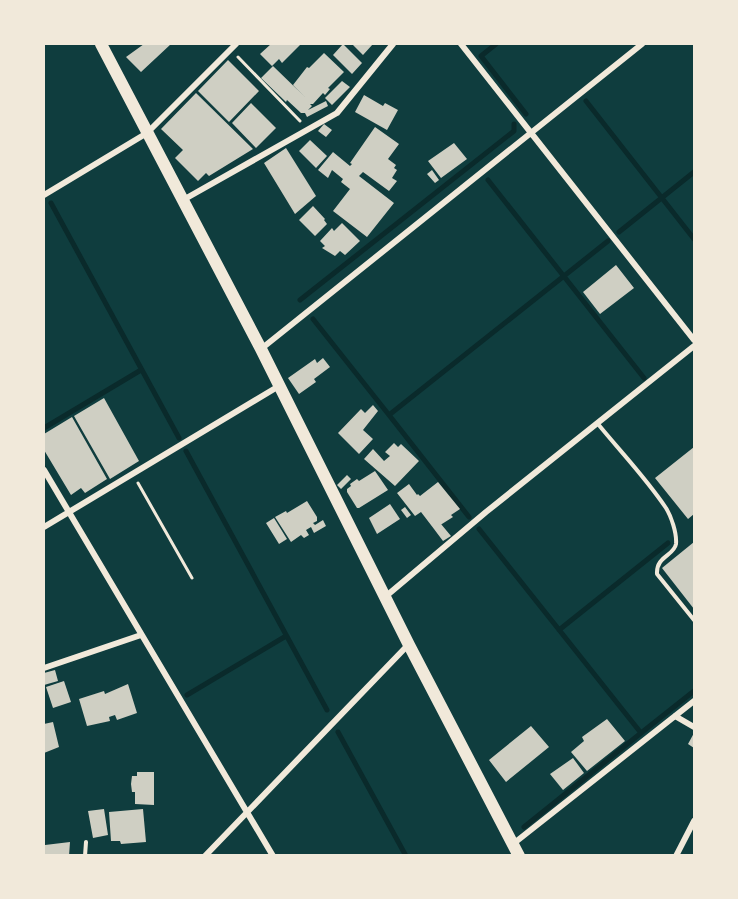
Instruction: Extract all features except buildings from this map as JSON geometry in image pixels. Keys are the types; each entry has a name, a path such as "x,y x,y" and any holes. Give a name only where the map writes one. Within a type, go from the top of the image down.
{"main road":[{"path":"101,44 261,349 384,597 516,850"}],"street":[{"path":"44,195 147,133 236,44"},
{"path":"182,200 337,113 393,44"},
{"path":"461,44 694,340"},
{"path":"261,349 642,44"},
{"path":"384,597 694,346"},
{"path":"44,528 279,386"},
{"path":"44,470 273,855"},
{"path":"44,668 141,635"},
{"path":"205,855 409,645"},
{"path":"516,850 694,701"},
{"path":"675,716 694,727"},
{"path":"676,855 694,821"}],"lane":[{"path":"598,424 667,510 675,531 676,544 675,548 659,562 657,574 694,620"},
{"path":"85,855 86,842"}],"path":[{"path":"230,49 308,129"},
{"path":"133,474 192,578"}],"waterway":[{"path":"496,44 481,56 526,114"},
{"path":"586,101 694,239"},
{"path":"300,300 514,131 514,124"},
{"path":"619,232 694,172"},
{"path":"488,180 644,378"},
{"path":"51,203 179,438"},
{"path":"469,517 389,415 608,241"},
{"path":"313,319 389,415"},
{"path":"44,428 141,370"},
{"path":"186,451 327,710"},
{"path":"479,529 641,733 524,827"},
{"path":"559,630 668,543"},
{"path":"187,695 286,636"},
{"path":"641,733 694,691"},
{"path":"338,732 406,856"}]}
